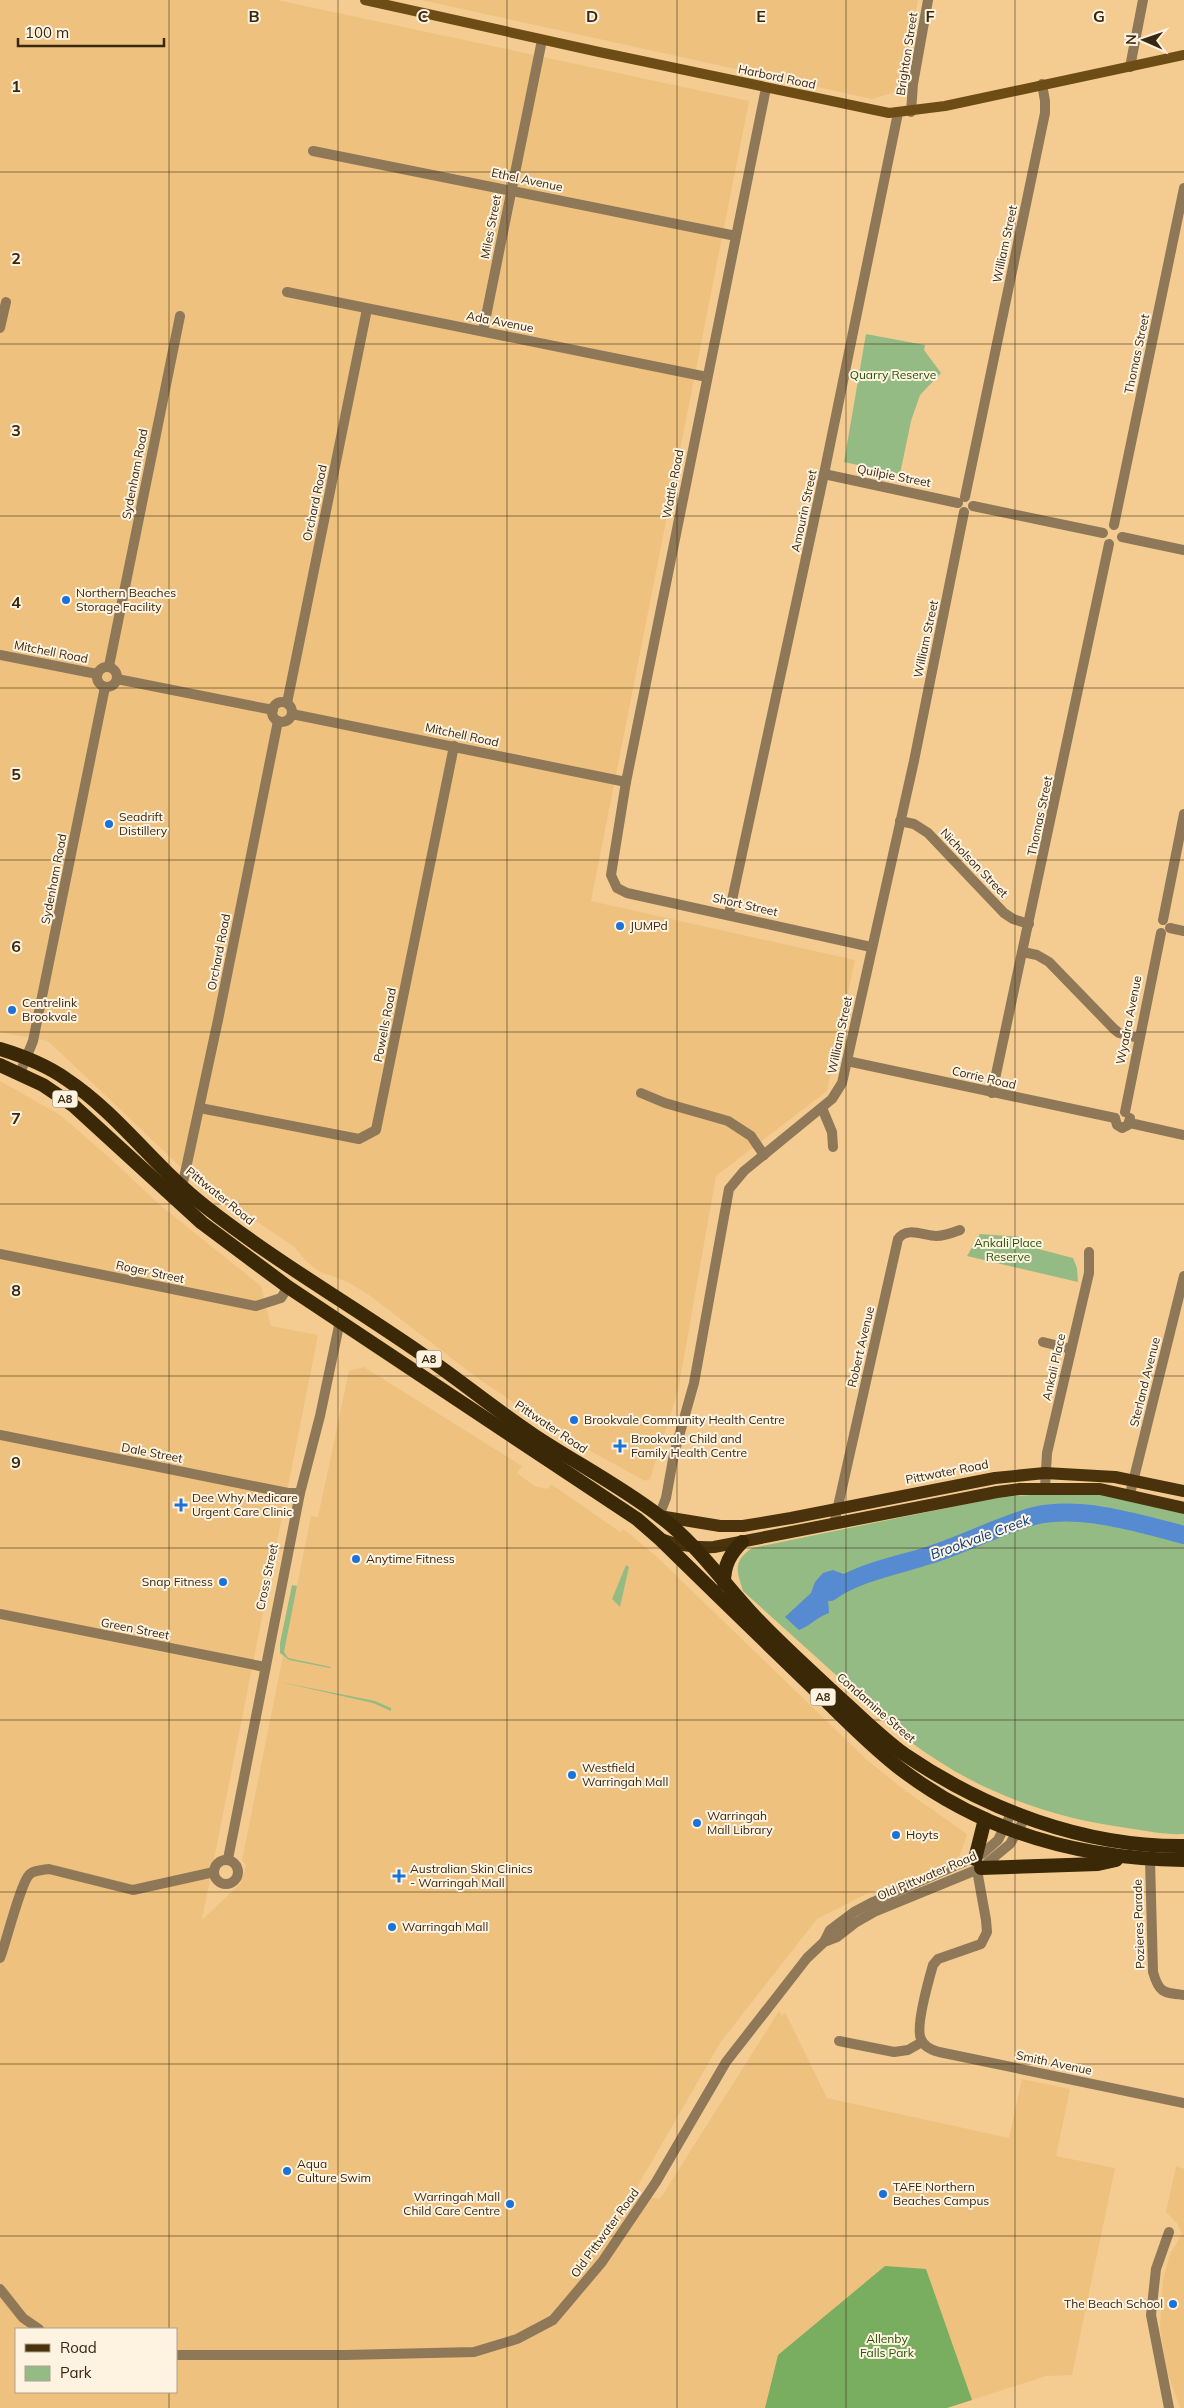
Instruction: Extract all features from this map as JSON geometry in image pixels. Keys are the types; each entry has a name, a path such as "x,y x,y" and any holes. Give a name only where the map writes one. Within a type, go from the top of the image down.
{"highway":[{"name":"Pittwater Road","path":"0,1049 26,1058 57,1074 84,1092 182,1187 280,1262 426,1356 530,1433 659,1516"},
{"name":"A8","path":"0,1065 20,1073 59,1094 195,1218 288,1287 637,1519 886,1757 939,1795 985,1820 1080,1851 1126,1858 1184,1860"},
{"name":"Cross Street","path":"340,1321 345,1303"},
{"name":"Condamine Street","path":"659,1516 696,1548 724,1583 802,1663 889,1742 949,1782 1018,1815 1091,1836 1145,1845 1184,1846"},
{"path":"724,1583 724,1572 729,1557 742,1542"},
{"path":"985,1820 977,1866 1098,1864 1126,1858"}],"main road":[{"name":"Harbord Road","path":"365,0 542,40 881,112 911,112 1184,55"},
{"name":"Pittwater Road","path":"659,1516 712,1525 743,1526 996,1478 1045,1473 1094,1475 1133,1480 1184,1491"},
{"path":"660,1539 677,1546 696,1548 742,1542 997,1492 1045,1488 1100,1489 1130,1494 1184,1508"}],"street":[{"name":"Brighton Street","path":"911,112 913,84 928,0"},
{"path":"1130,67 1143,0"},
{"name":"Miles Street","path":"482,331 542,40"},
{"name":"William Street","path":"962,500 1045,113 1046,101 1042,84"},
{"name":"Wattle Road","path":"615,885 610,869 626,782 766,88"},
{"name":"Amourin Street","path":"729,914 824,474 898,113"},
{"name":"Ethel Avenue","path":"313,151 736,236"},
{"name":"Thomas Street","path":"1114,525 1184,188"},
{"name":"Ada Avenue","path":"287,292 707,377"},
{"path":"0,328 6,302"},
{"name":"Orchard Road","path":"287,703 368,309"},
{"name":"Sydenham Road","path":"109,666 180,316"},
{"name":"Quilpie Street","path":"824,474 962,500"},
{"path":"962,500 959,509 1103,533"},
{"name":"William Street","path":"659,1516 666,1498 671,1471 694,1384 726,1196 733,1182 822,1108 840,1088 968,509"},
{"path":"1114,525 1119,528 1122,537 1116,544 1109,544 1103,539 1103,533 1106,528 1114,525"},
{"path":"1122,537 1184,550"},
{"name":"Thomas Street","path":"992,1093 1109,544"},
{"name":"Mitchell Road","path":"0,655 97,674"},
{"path":"109,666 116,670 117,679 113,685 105,687 98,683 97,674 102,667 109,666"},
{"path":"117,679 273,710"},
{"name":"Sydenham Road","path":"20,1073 33,1041 105,687"},
{"path":"278,703 287,703 291,707 292,714 287,721 278,721 273,716 273,710 278,703"},
{"name":"Mitchell Road","path":"292,714 626,782"},
{"name":"Orchard Road","path":"182,1187 200,1108 278,721"},
{"name":"Powells Road","path":"200,1108 359,1139 376,1130 454,746"},
{"name":"Wyadra Avenue","path":"1125,1112 1138,1038 1165,927 1184,814"},
{"name":"Nicholson Street","path":"900,821 914,824 928,833 1004,913 1013,919 1029,924"},
{"name":"Short Street","path":"615,885 628,892 871,947"},
{"path":"1165,927 1184,931"},
{"path":"1023,952 1037,955 1050,962 1114,1029 1119,1033 1138,1038"},
{"name":"Corrie Road","path":"847,1061 1115,1118"},
{"path":"641,1093 665,1103 728,1121 751,1136 764,1155"},
{"path":"822,1108 832,1132 833,1147"},
{"path":"1130,1123 1130,1116 1125,1112 1118,1113 1115,1118 1116,1123 1121,1128 1130,1123 1184,1135"},
{"name":"Robert Avenue","path":"834,1524 898,1239 902,1234 908,1232 938,1236 960,1230"},
{"name":"Ankali Place","path":"1045,1488 1047,1453 1089,1273 1089,1252"},
{"name":"Roger Street","path":"0,1254 256,1306 281,1298 288,1287"},
{"name":"Sterland Avenue","path":"1130,1494 1184,1276"},
{"name":"Cross Street","path":"228,1859 300,1493 320,1416 340,1321"},
{"path":"1043,1342 1071,1349"},
{"name":"Dale Street","path":"0,1435 288,1493 300,1493"},
{"name":"Green Street","path":"0,1614 265,1667"},
{"name":"Old Pittwater Road","path":"178,2355 346,2355 474,2352 517,2339 553,2320 602,2262 643,2202 742,2041 807,1958 824,1942 830,1930 854,1912 873,1902 977,1866 998,1856 1018,1815"},
{"path":"228,1859 232,1860 238,1868 235,1880 227,1884 217,1881 214,1872 217,1862 228,1859"},
{"name":"Pozieres Parade","path":"1150,1860 1153,1972 1157,1986 1164,1993 1184,1995"},
{"path":"839,2041 894,2052 908,2050 922,2042 919,2028 933,1965 938,1959 981,1944 987,1932 977,1866"},
{"path":"0,1958 21,1894 29,1875 36,1871 49,1869 133,1890 214,1872"},
{"name":"Smith Avenue","path":"922,2042 929,2049 939,2052 1184,2103"},
{"path":"1169,2232 1156,2270 1151,2315 1169,2408"},
{"path":"0,2289 23,2318 37,2328"}],"shaded area":[{"path":"0,0 277,0 749,101 591,901 855,960 827,1091 716,1176 678,1391 650,1479 645,1481 565,1437 476,1377 369,1295 348,1282 320,1272 307,1262 293,1246 259,1223 240,1216 204,1189 48,1041 0,1032"},
{"path":"421,0 918,0 902,90 872,99"},
{"path":"0,1081 60,1115 161,1206 261,1286 271,1326 318,1335 202,1920 241,1883 246,1865 242,1860 311,1516 318,1517 349,1371 364,1367 522,1466 517,1473 535,1486 548,1489 551,1484 620,1532 623,1529 631,1535 657,1557 867,1760 903,1789 967,1834 960,1855 943,1868 868,1893 817,1919 720,2043 633,2194 660,2199 779,2011 782,2016 785,2012 827,2098 1009,2138 1022,2079 1070,2089 1056,2156 1115,2168 1072,2375 1046,2376 972,2400 969,2393 778,2355 765,2408 0,2408"},
{"name":"The Beach School","path":"1176,2166 1184,2169 1184,2408 1180,2408 1167,2372 1160,2328 1163,2280 1170,2254 1182,2234 1177,2223 1166,2212"}],"green space":[{"name":"Quarry Reserve","path":"866,334 925,345 924,350 941,373 920,395 911,421 900,474 844,462"},
{"name":"Ankali Place Reserve","path":"980,1234 1022,1237 1023,1245 1073,1258 1077,1268 1078,1282 967,1256"},
{"path":"1074,1492 1125,1497 1184,1513 1184,1834 1148,1831 1068,1817 1012,1799 959,1773 933,1758 908,1740 743,1591 739,1578 739,1562 752,1548 1000,1497"},
{"path":"626,1565 629,1567 620,1607 612,1599"},
{"path":"292,1585 297,1586 284,1652 288,1658 330,1668 289,1660 280,1653 280,1643"},
{"path":"280,1682 375,1701 391,1708 391,1711 373,1703"},
{"name":"Allenby Falls Park","path":"885,2266 926,2269 972,2400 947,2408 765,2408 778,2355"}],"water":[{"path":"833,1570 846,1575 851,1583 828,1598 829,1613 799,1630 785,1617 811,1593 815,1582 823,1573"}],"waterway":[{"name":"Brookvale Creek","path":"830,1592 865,1574 943,1551 1034,1516 1052,1513 1090,1514 1109,1517 1184,1535"}],"place":[{"name":"Northern Beaches Storage Facility","path":"66,600"},
{"name":"Seadrift Distillery","path":"109,824"},
{"name":"JUMPd","path":"620,926"},
{"name":"Centrelink Brookvale","path":"12,1010"},
{"name":"Brookvale Community Health Centre","path":"574,1420"},
{"name":"Brookvale Child and Family Health Centre","path":"620,1446"},
{"name":"Dee Why Medicare Urgent Care Clinic","path":"181,1505"},
{"name":"Anytime Fitness","path":"356,1559"},
{"name":"Snap Fitness","path":"223,1582"},
{"name":"Westfield Warringah Mall","path":"572,1775"},
{"name":"Warringah Mall Library","path":"697,1823"},
{"name":"Hoyts","path":"896,1835"},
{"name":"Australian Skin Clinics - Warringah Mall","path":"399,1876"},
{"name":"Warringah Mall","path":"392,1927"},
{"name":"Aqua Culture Swim","path":"287,2171"},
{"name":"TAFE Northern Beaches Campus","path":"883,2194"},
{"name":"Warringah Mall Child Care Centre","path":"510,2204"},
{"name":"The Beach School","path":"1173,2304"}]}
